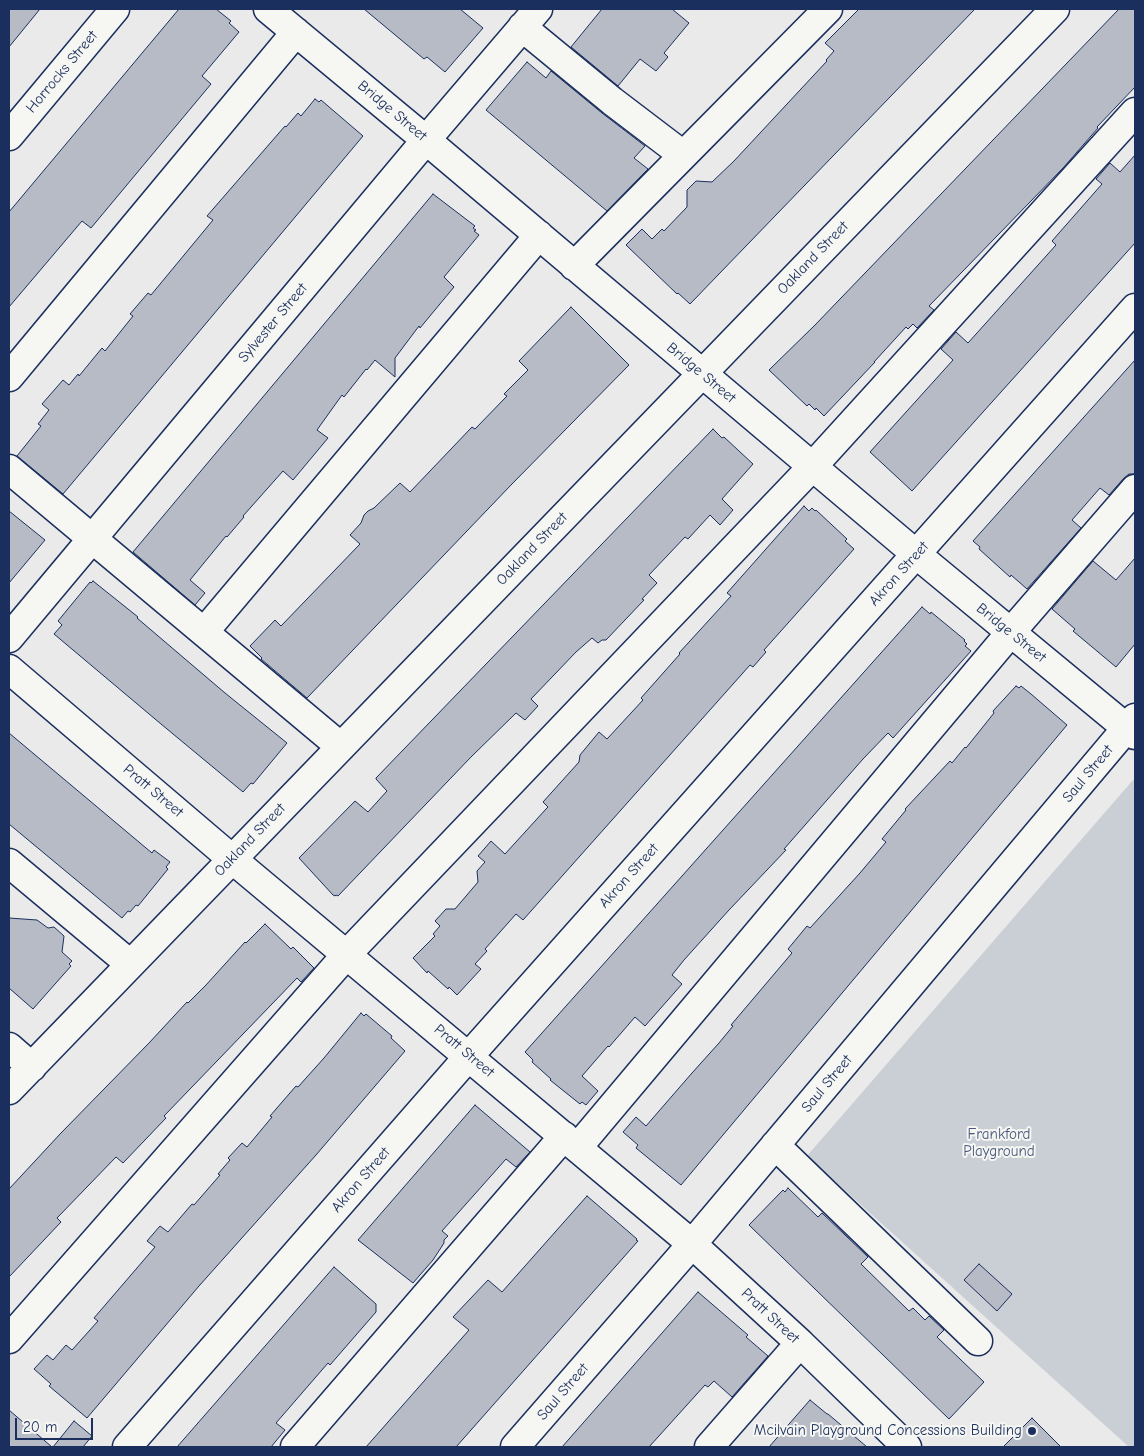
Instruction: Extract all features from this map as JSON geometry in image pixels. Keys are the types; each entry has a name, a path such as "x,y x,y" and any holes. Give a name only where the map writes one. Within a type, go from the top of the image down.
{"street":[{"name":"Horrocks Street","path":"9,136 115,9"},
{"name":"Bridge Street","path":"268,9 916,554 1011,632 1133,727"},
{"path":"574,266 828,9"},
{"name":"Oakland Street","path":"9,1090 1055,9"},
{"path":"530,18 612,102 683,155"},
{"name":"Sylvester Street","path":"9,638 530,18"},
{"path":"9,377 296,32"},
{"path":"9,1339 347,954 812,467 1135,112"},
{"path":"204,632 539,235"},
{"name":"Akron Street","path":"127,1447 469,1056 1135,308"},
{"path":"9,469 341,747"},
{"path":"295,1447 571,1142 1135,489"},
{"name":"Pratt Street","path":"9,669 232,859 692,1244 800,1343 907,1447"},
{"name":"Saul Street","path":"515,1447 692,1244 1133,727"},
{"path":"9,863 130,964"},
{"path":"9,1047 32,1067"},
{"path":"775,1145 978,1342"},
{"path":"708,1447 800,1343"}],"green space":[{"name":"Frankford Playground","path":"1133,780 1135,782 1135,1447 1129,1447 807,1156"}],"building":[{"path":"9,9 40,9 9,47"},
{"path":"179,9 216,9 231,21 229,23 239,32 202,76 211,84 91,228 82,221 9,307 9,212"},
{"path":"364,9 460,9 483,28 445,72 427,57 424,59"},
{"path":"602,9 672,9 689,23 664,53 668,57 656,71 640,59 618,86 571,47"},
{"path":"859,9 975,9 690,304 626,245 642,229 652,239 662,229 664,231 687,207 687,190 696,181 712,182 734,161 827,61 834,51 825,43"},
{"path":"1119,9 1135,9 1135,87 1097,127 1063,168 929,306 934,310 917,328 913,324 908,329 906,327 824,416 816,408 815,410 809,404 807,406 769,370 815,325"},
{"path":"527,62 546,78 551,71 645,146 634,158 648,169 607,211 486,110"},
{"path":"315,99 319,102 321,100 363,136 63,494 17,456 41,426 38,424 49,410 42,404 63,380 69,385 102,348 105,351 133,316 130,314 148,293 151,295 213,220 207,216 285,126 298,113 301,116"},
{"path":"1135,155 1135,243 912,491 870,452 953,360 941,349 956,332 968,343 1056,245 1052,241 1102,184 1096,179 1110,163 1120,172"},
{"path":"433,194 475,226 473,228 476,230 474,231 479,235 444,277 454,287 420,328 419,326 395,358 395,377 375,360 344,397 342,395 317,430 328,438 293,480 283,471 190,580 205,593 195,605 133,552"},
{"path":"571,307 629,365 307,698 261,659 250,646 275,620 281,626 360,544 350,535 361,523 368,511 374,508 400,483 410,492 472,427 475,429 507,396 504,394 528,370 519,361"},
{"path":"1135,360 1135,474 1129,474 1124,478 1109,495 1100,488 1072,520 1081,528 1027,589 1011,575 1010,577 979,549 980,547 973,541"},
{"path":"713,429 753,464 722,499 733,510 720,525 710,515 688,539 685,537 649,575 657,583 642,599 644,600 606,640 598,643 592,638 576,652 531,699 538,706 525,720 516,713 471,757 338,896 333,895 299,858 355,801 368,812 387,791 376,778"},
{"path":"804,506 809,511 812,508 816,510 847,539 845,541 854,549 764,650 766,652 753,667 750,665 523,920 516,914 485,949 487,951 475,964 481,969 457,995 428,971 427,973 413,958 435,936 433,934 440,926 435,921 446,909 455,909 478,882 477,871 485,862 478,856 491,841 505,854 548,807 543,802 579,762 580,755 599,732 607,739 643,700 641,698 679,653 731,596 727,593"},
{"path":"9,511 45,540 9,583"},
{"path":"1135,558 1135,644 1116,667 1073,631 1075,629 1052,609 1093,561 1116,580"},
{"path":"93,581 287,743 253,784 251,783 243,792 54,634 62,625 58,621 90,582"},
{"path":"922,607 930,614 931,612 965,640 967,644 965,646 971,651 893,738 888,733 863,759 784,849 786,850 684,960 672,975 682,984 645,1026 635,1017 582,1076 598,1091 586,1105 582,1102 580,1104 550,1080 525,1052"},
{"path":"1016,686 1019,688 1021,686 1067,725 681,1185 636,1148 638,1145 623,1132 636,1117 646,1126 719,1043 733,1026 731,1025 792,953 788,949 807,926 810,928 886,842 882,839 905,809 950,761 952,763 966,748 994,713 993,711"},
{"path":"9,733 152,853 154,850 170,862 166,867 168,869 138,906 136,905 130,912 128,911 122,918 9,824"},
{"path":"9,918 37,920 48,928 54,927 64,936 62,952 72,961 69,964 71,966 33,1009 9,988"},
{"path":"265,924 291,949 293,947 314,968 301,982 297,978 164,1116 166,1118 123,1163 116,1157 57,1218 61,1222 9,1277 9,1189 187,1002"},
{"path":"361,1013 364,1016 366,1014 392,1036 391,1038 405,1051 316,1155 199,1286 87,1418 49,1386 51,1384 34,1369 47,1355 53,1360 66,1345 72,1350 98,1321 94,1318 155,1247 147,1241 160,1226 168,1232 192,1204 194,1205 220,1175 218,1174 230,1160 228,1158 242,1143 247,1147 272,1117 270,1116 324,1058"},
{"path":"475,1105 530,1152 516,1167 506,1159 442,1231 448,1236 433,1260 413,1283 358,1240"},
{"path":"788,1188 818,1217 822,1213 868,1257 861,1264 909,1311 913,1308 925,1320 929,1316 944,1330 937,1337 984,1382 949,1419 749,1225 783,1190 785,1192"},
{"path":"587,1196 638,1241 456,1447 366,1447 469,1330 453,1317 488,1280 502,1292"},
{"path":"979,1264 1012,1294 997,1311 964,1280"},
{"path":"334,1267 376,1304 376,1312 330,1365 328,1363 276,1423 285,1430 271,1447 177,1447"},
{"path":"698,1292 748,1335 746,1337 768,1356 732,1397 714,1381 708,1387 705,1385 649,1447 562,1447"},
{"path":"810,1400 828,1414 867,1447 769,1447"},
{"path":"9,1410 52,1447 9,1447"},
{"name":"Mcilvain Playground Concessions Building","path":"1032,1418 1061,1447 1003,1447"},
{"path":"74,1421 92,1436 83,1447 53,1447"}],"place":[{"name":"Mcilvain Playground Concessions Building","path":"1032,1431"}]}
